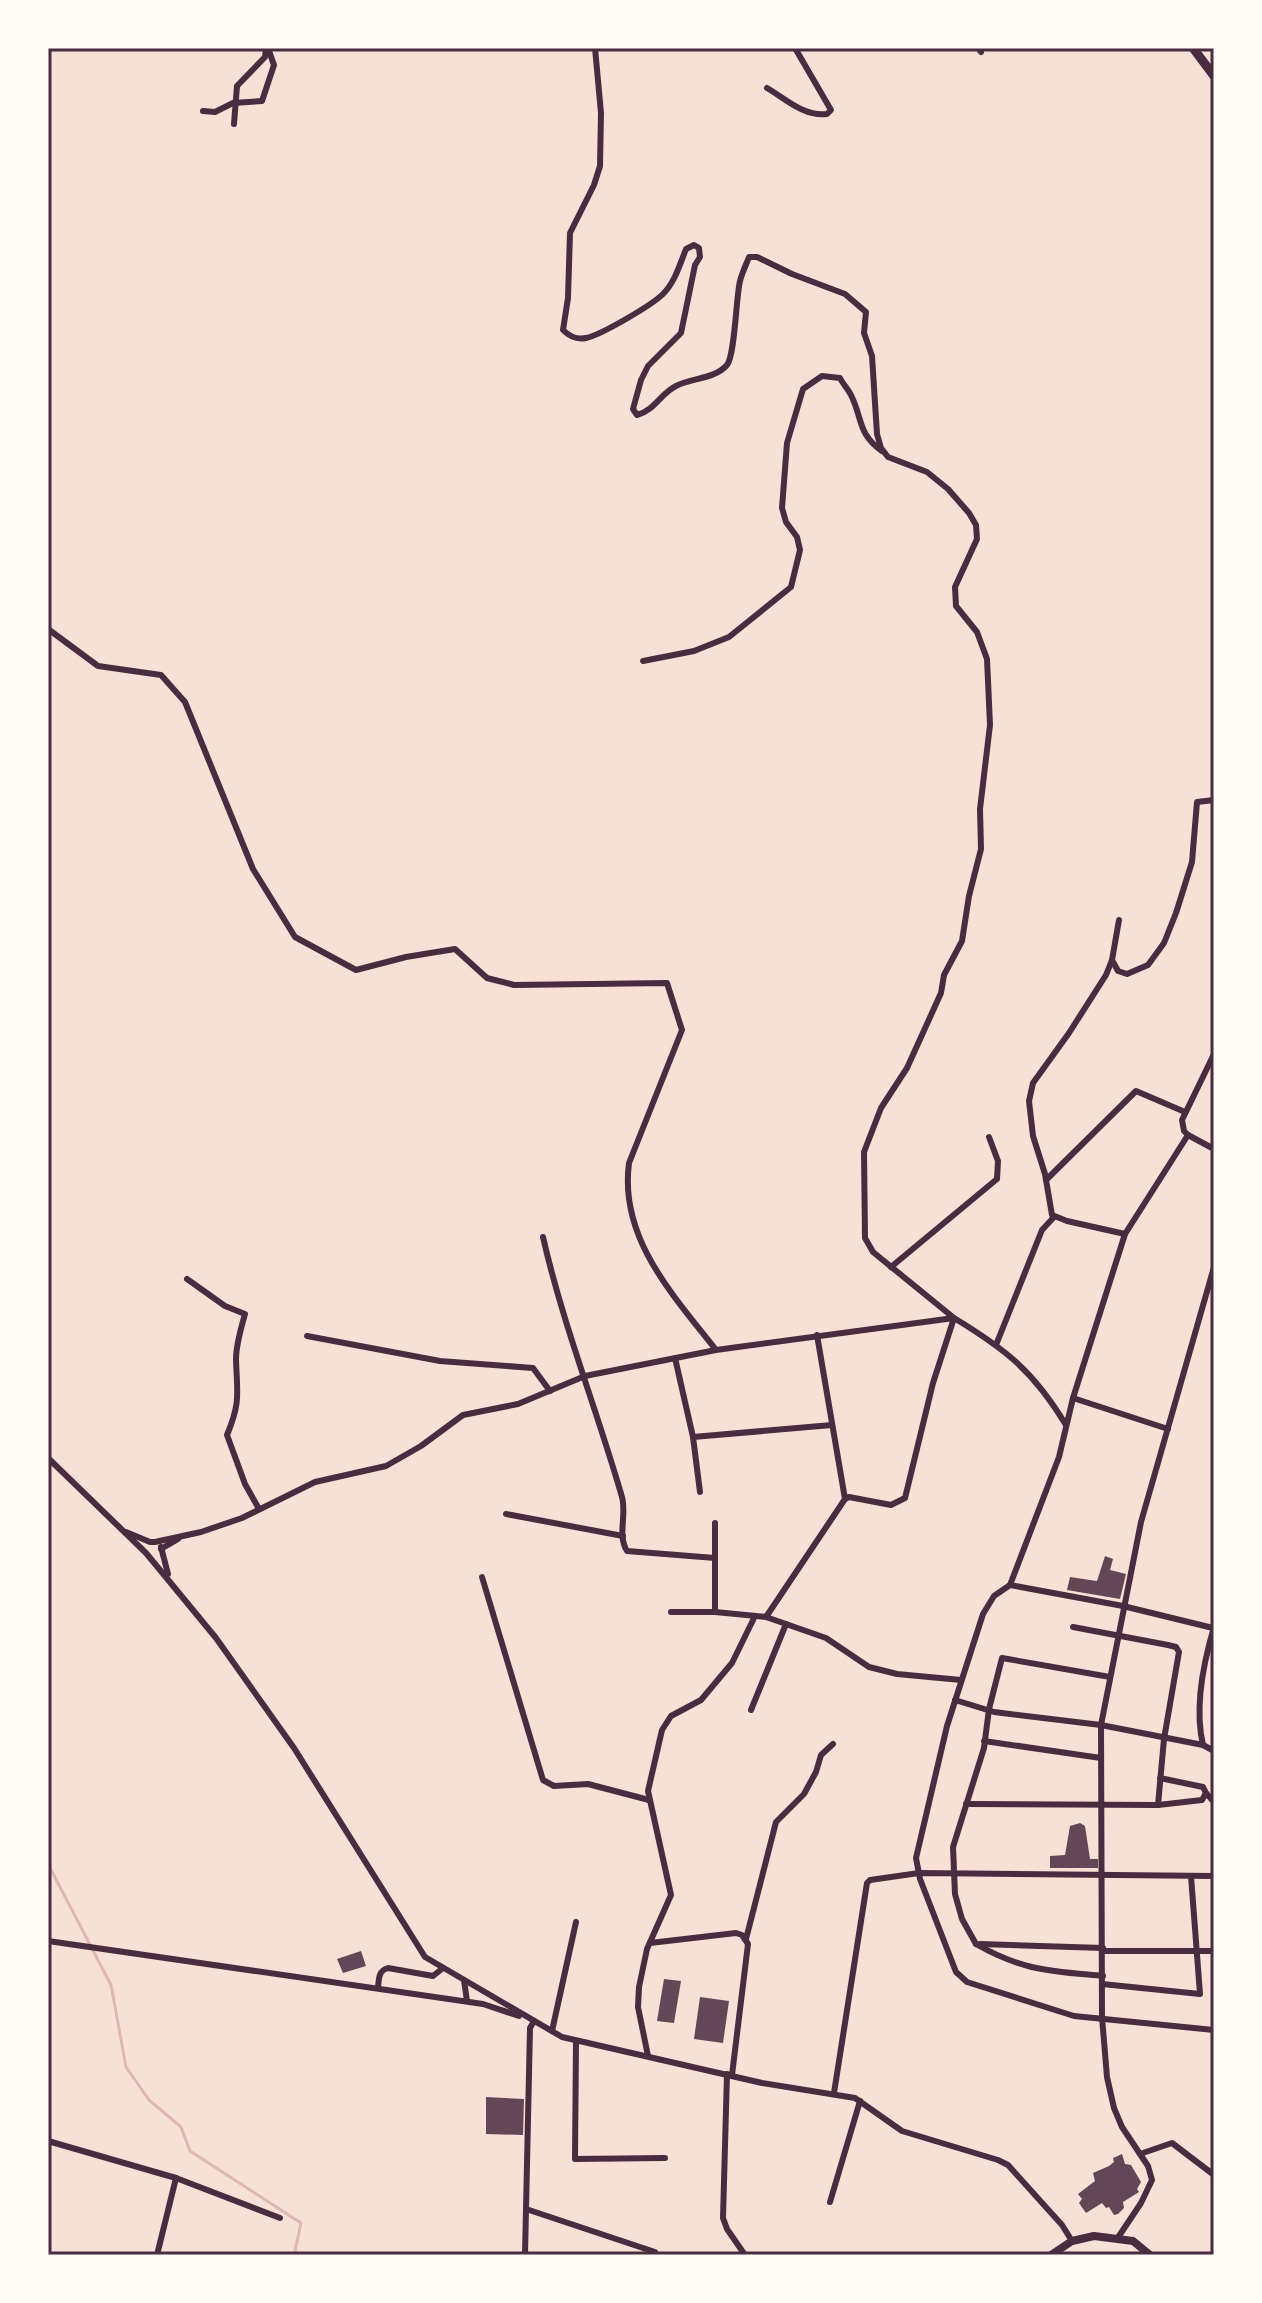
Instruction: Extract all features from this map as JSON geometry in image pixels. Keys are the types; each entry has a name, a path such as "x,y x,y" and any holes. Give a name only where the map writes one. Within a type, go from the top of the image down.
{"main road":[{"path":"1193,48 1214,76"}],"street":[{"path":"234,124 237,86 265,57 267,48"},
{"path":"203,111 215,112 236,104 262,101 274,65 267,48"},
{"path":"595,48 601,113 600,166 570,233 568,298 563,330 570,337 583,339 653,303 666,292 674,279 686,249 694,245 699,248 700,257 695,265 681,333 648,366 641,380 633,409 637,415 645,413 672,387 710,375 726,366 732,354 732,332 739,305 740,282 749,257 757,257 845,294 866,312 864,333 872,356 877,434 885,453"},
{"path":"767,88 804,112 819,116 831,110 795,48"},
{"path":"643,661 694,651 729,637 791,587 800,550 782,508 787,443 803,389 822,376 840,378 852,395 868,441 888,457 927,472 962,505 976,525 977,539 955,587 956,606 977,632 987,659 990,725 980,809 981,849 969,896 965,930 944,975 941,993 907,1068 881,1108 864,1152 865,1238 873,1252 954,1318 996,1345 1038,1383 1066,1425"},
{"path":"48,629 98,666 161,675 185,702 253,869 295,937 356,970 455,949 487,978 514,985 667,983 682,1030 629,1163 626,1185 643,1250 663,1282 716,1350"},
{"path":"1112,960 1118,971 1127,974 1148,965 1164,943 1192,862 1197,802 1214,800"},
{"path":"1054,1217 1033,1136 1029,1101 1033,1083 1091,998 1112,960 1119,920"},
{"path":"1214,1054 1182,1120 1188,1135 1214,1149"},
{"path":"1046,1180 1136,1091 1185,1112"},
{"path":"1188,1135 1125,1234 1073,1398 1059,1457 1010,1585 994,1596 983,1614 955,1700 916,1858 956,1972 967,1982 1074,2016 1214,2030"},
{"path":"891,1267 997,1179 998,1161 989,1137"},
{"path":"1054,1217 1125,1234"},
{"path":"996,1345 1042,1230 1054,1217"},
{"path":"543,1237 553,1280 624,1505 623,1536 627,1551 715,1558"},
{"path":"1117,2239 1146,2195 1152,2173 1122,2127 1107,2077 1102,2017 1101,1725 1141,1522 1214,1267"},
{"path":"187,1279 225,1306 245,1314 236,1361 240,1395 227,1435 245,1484 259,1509"},
{"path":"148,1554 158,1556 161,1550 177,1539 242,1518 315,1482 386,1466 421,1446 463,1415 518,1404 585,1376 716,1350 954,1318"},
{"path":"766,1617 845,1499 849,1497 891,1505 905,1498 933,1383 954,1318"},
{"path":"817,1335 845,1499"},
{"path":"307,1336 440,1361 533,1368 550,1391"},
{"path":"675,1358 693,1437 700,1492"},
{"path":"1073,1398 1168,1429"},
{"path":"693,1437 832,1425"},
{"path":"48,1458 170,1579 294,1748 425,1957 562,2037 762,2083 834,2093 860,2101 902,2131 1008,2165 1062,2225 1072,2241"},
{"path":"506,1514 623,1536"},
{"path":"715,1523 715,1612"},
{"path":"124,1531 153,1542 161,1550 170,1579"},
{"path":"148,1554 146,1547 153,1542 201,1532"},
{"path":"482,1577 543,1780 554,1786 588,1784 649,1800"},
{"path":"1010,1585 1213,1627 1200,1694 1198,1723 1203,1745"},
{"path":"671,1612 766,1617 826,1638 869,1667 897,1674 961,1680"},
{"path":"648,2056 638,2007 639,1987 650,1943 671,1895 648,1791 662,1730 671,1716 701,1700 732,1663 755,1616"},
{"path":"751,1710 786,1624"},
{"path":"1073,1627 1168,1645 1176,1647 1179,1652 1164,1739 1158,1805"},
{"path":"1110,1677 1002,1658 984,1741 953,1847 955,1894 962,1919 976,1944 1004,1960 1033,1969 1200,1994 1191,1876"},
{"path":"955,1700 994,1712 1101,1725 1203,1745 1214,1751"},
{"path":"984,1741 1101,1758"},
{"path":"745,2255 723,2218 730,2074 748,1944 746,1939 776,1822 804,1794 821,1755 833,1744"},
{"path":"1160,1778 1203,1787 1214,1802"},
{"path":"966,1804 1158,1805 1202,1800 1206,1793"},
{"path":"834,2093 867,1883 875,1878 919,1873 1214,1876"},
{"path":"552,2031 576,1922"},
{"path":"650,1943 736,1933 746,1939"},
{"path":"48,1941 467,2001 534,2021"},
{"path":"976,1944 1214,1951"},
{"path":"378,1988 383,1969 433,1976 443,1968"},
{"path":"464,1980 467,2001"},
{"path":"479,1989 483,2004"},
{"path":"525,2255 530,2028 534,2021"},
{"path":"576,2041 575,2159 665,2158"},
{"path":"830,2202 860,2101"},
{"path":"48,2141 176,2178 280,2218"},
{"path":"1140,2154 1172,2143 1214,2175"},
{"path":"157,2255 176,2178"},
{"path":"526,2209 655,2252"},
{"path":"1051,2255 1072,2241 1094,2236 1133,2241 1150,2255"}],"building":[{"path":"1105,1556 1113,1559 1110,1570 1126,1574 1120,1599 1067,1590 1070,1577 1097,1581"},
{"path":"1080,1823 1085,1826 1090,1859 1098,1859 1098,1868 1050,1868 1050,1856 1065,1855 1070,1826"},
{"path":"361,1951 366,1966 343,1973 337,1959"},
{"path":"664,1979 681,1981 674,2023 657,2021"},
{"path":"700,1997 729,2001 723,2043 694,2039"},
{"path":"486,2097 524,2099 523,2135 486,2134"},
{"path":"1122,2154 1125,2164 1131,2165 1141,2182 1137,2189 1139,2192 1123,2202 1124,2208 1118,2214 1114,2215 1102,2203 1086,2213 1079,2203 1082,2199 1078,2194 1095,2181 1093,2173 1109,2166 1114,2162 1113,2158"}],"waterway":[{"path":"48,1864 111,1985 126,2067 149,2100 181,2127 190,2151 301,2223 294,2255"}]}
